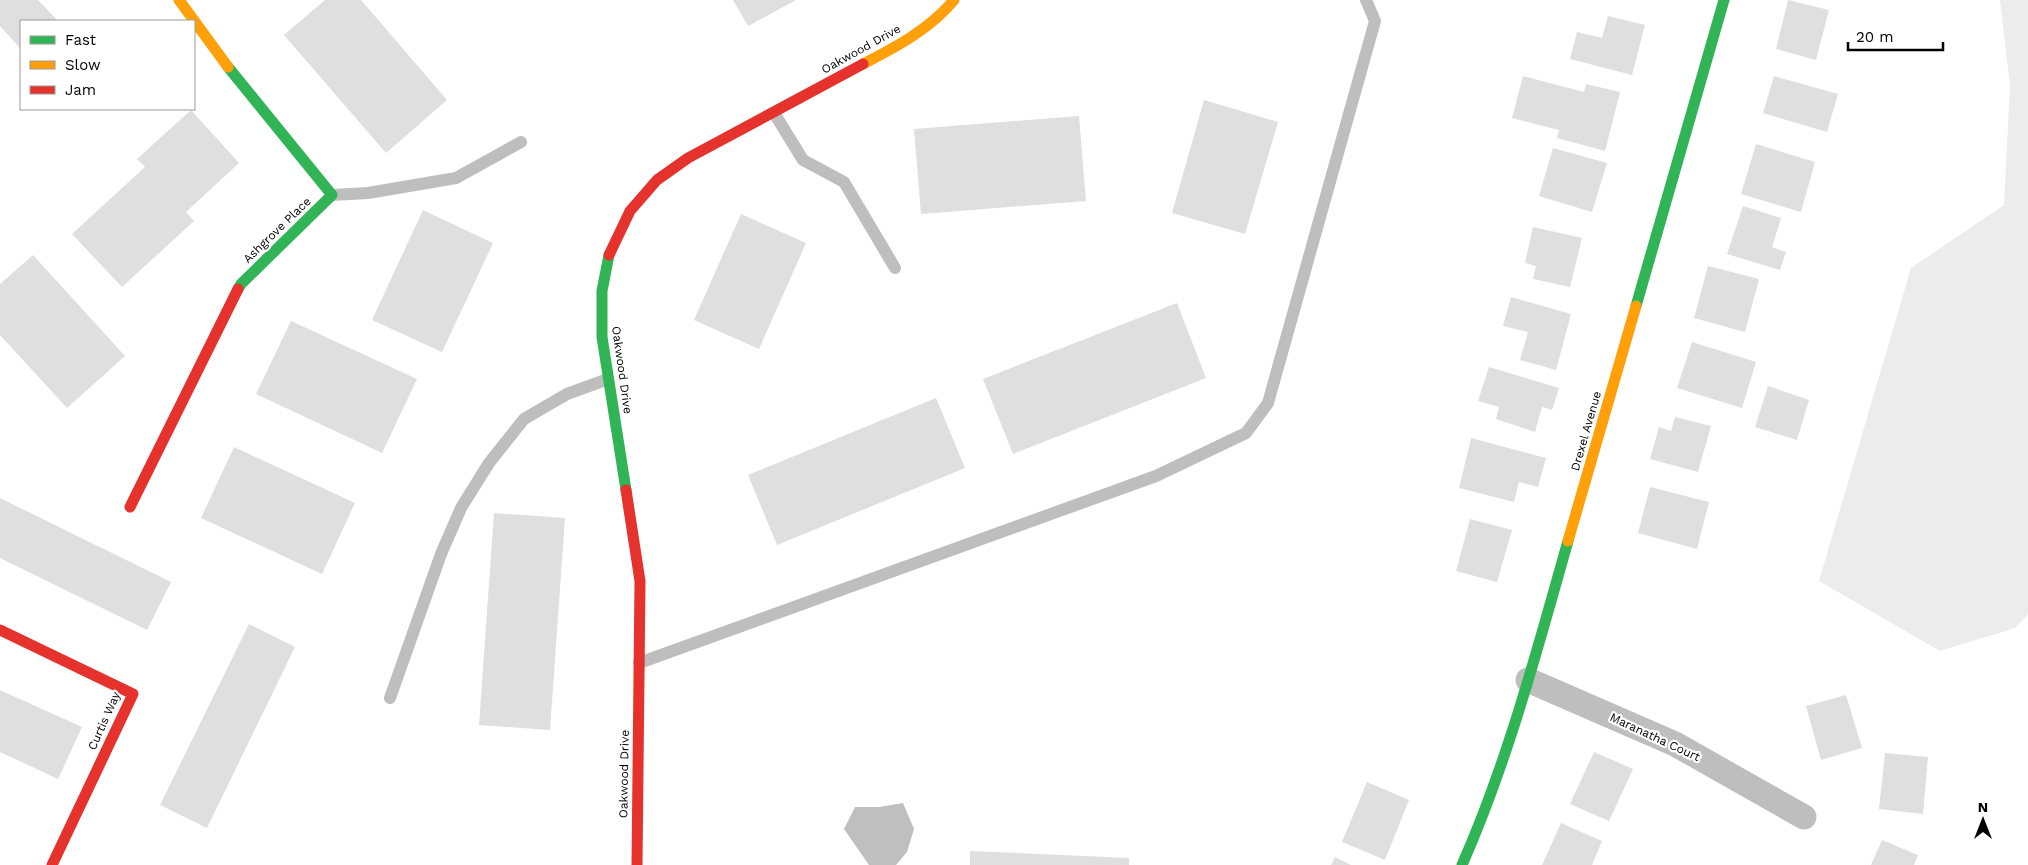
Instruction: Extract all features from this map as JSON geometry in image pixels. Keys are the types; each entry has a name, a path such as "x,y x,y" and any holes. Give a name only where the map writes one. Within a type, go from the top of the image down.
{"street":[{"path":"179,0 194,20"},
{"name":"Oakwood Drive","path":"637,865 640,581 602,336 602,291 610,251 630,211 657,180 688,158 902,44 942,14 954,0"},
{"name":"Drexel Avenue","path":"1462,865 1483,818 1528,680 1724,0"},
{"path":"195,22 234,75 332,195"},
{"name":"Ashgrove Place","path":"130,506 241,284 332,195"},
{"name":"Curtis Way","path":"0,630 132,694 52,865"},
{"name":"Maranatha Court","path":"1528,680 1675,744 1804,817"}],"lane":[{"path":"639,663 1156,476 1246,433 1268,403 1370,40 1375,21 1366,0"},
{"path":"774,113 803,160 844,182 895,268"},
{"path":"332,195 368,193 456,178 521,142"},
{"path":"390,698 441,554 461,508 489,463 524,420 567,394 608,379"}],"shaded area":[{"path":"2000,0 2028,0 2028,614 2015,628 1940,651 1819,581 1911,268 2004,205 2010,86"},
{"path":"903,803 914,829 907,852 896,865 869,865 844,829 855,807 879,807"}],"building":[{"path":"0,0 38,0 57,20 20,20 20,48 0,26"},
{"path":"325,0 361,0 447,100 386,153 284,35"},
{"path":"733,0 796,0 748,26"},
{"path":"1788,0 1829,10 1816,60 1776,49"},
{"path":"1608,16 1645,25 1632,75 1570,59 1577,32 1602,38"},
{"path":"1523,76 1584,92 1586,84 1620,92 1605,151 1557,138 1559,130 1512,118"},
{"path":"1774,76 1838,94 1827,132 1763,113"},
{"path":"1204,100 1278,122 1245,234 1172,213"},
{"path":"191,110 239,163 186,212 194,221 122,287 72,234 145,167 137,159"},
{"path":"1079,116 1086,201 921,214 914,129"},
{"path":"1756,144 1815,162 1801,212 1741,194"},
{"path":"1553,148 1607,163 1592,212 1539,196"},
{"path":"1743,206 1781,218 1772,247 1786,252 1780,270 1727,254"},
{"path":"423,210 493,243 442,352 372,320"},
{"path":"741,214 806,243 759,349 694,320"},
{"path":"1533,227 1582,238 1570,287 1533,279 1536,266 1525,263"},
{"path":"33,255 125,356 67,408 0,335 0,284"},
{"path":"1708,266 1759,279 1745,332 1694,318"},
{"path":"1511,297 1571,314 1556,370 1520,360 1528,332 1503,326"},
{"path":"1177,303 1206,378 1013,454 983,379"},
{"path":"291,321 417,379 382,453 256,394"},
{"path":"1692,342 1756,362 1742,408 1677,388"},
{"path":"1489,367 1559,388 1552,410 1542,407 1535,432 1496,419 1499,407 1478,401"},
{"path":"1768,386 1809,400 1797,440 1755,427"},
{"path":"936,398 965,468 777,545 748,475"},
{"path":"1675,417 1711,426 1698,472 1650,459 1659,427 1671,431"},
{"path":"1471,438 1546,458 1538,487 1519,482 1514,502 1459,488"},
{"path":"234,447 355,503 322,574 201,518"},
{"path":"1650,487 1709,502 1697,549 1638,533"},
{"path":"0,498 171,582 147,630 0,558"},
{"path":"494,513 565,518 550,730 479,725"},
{"path":"1470,519 1512,530 1497,582 1456,571"},
{"path":"249,624 295,647 207,828 160,805"},
{"path":"0,690 82,727 58,779 0,752"},
{"path":"1846,695 1862,748 1821,760 1806,706"},
{"path":"1594,752 1633,769 1609,821 1570,804"},
{"path":"1885,753 1928,757 1923,814 1879,809"},
{"path":"1367,782 1409,800 1385,860 1342,842"},
{"path":"1561,823 1602,841 1592,865 1542,865"},
{"path":"1882,840 1918,855 1914,865 1871,865"},
{"path":"970,851 1129,858 1129,865 970,865"},
{"path":"1335,857 1351,865 1331,865"}],"traffic: fast":[{"path":"1636,306 1724,0"},
{"path":"228,67 332,195 238,289"},
{"path":"609,255 602,291 602,337 626,490"},
{"path":"1462,865 1508,746 1568,541"}],"traffic: slow":[{"path":"179,0 194,20"},
{"path":"863,64 923,29 954,0"},
{"path":"195,22 228,67"},
{"path":"1568,541 1636,306"}],"traffic: jam":[{"path":"609,255 630,211 657,180 688,158 863,64"},
{"path":"130,507 238,289"},
{"path":"626,490 640,581 637,865"},
{"path":"0,630 133,694 52,865"}]}
